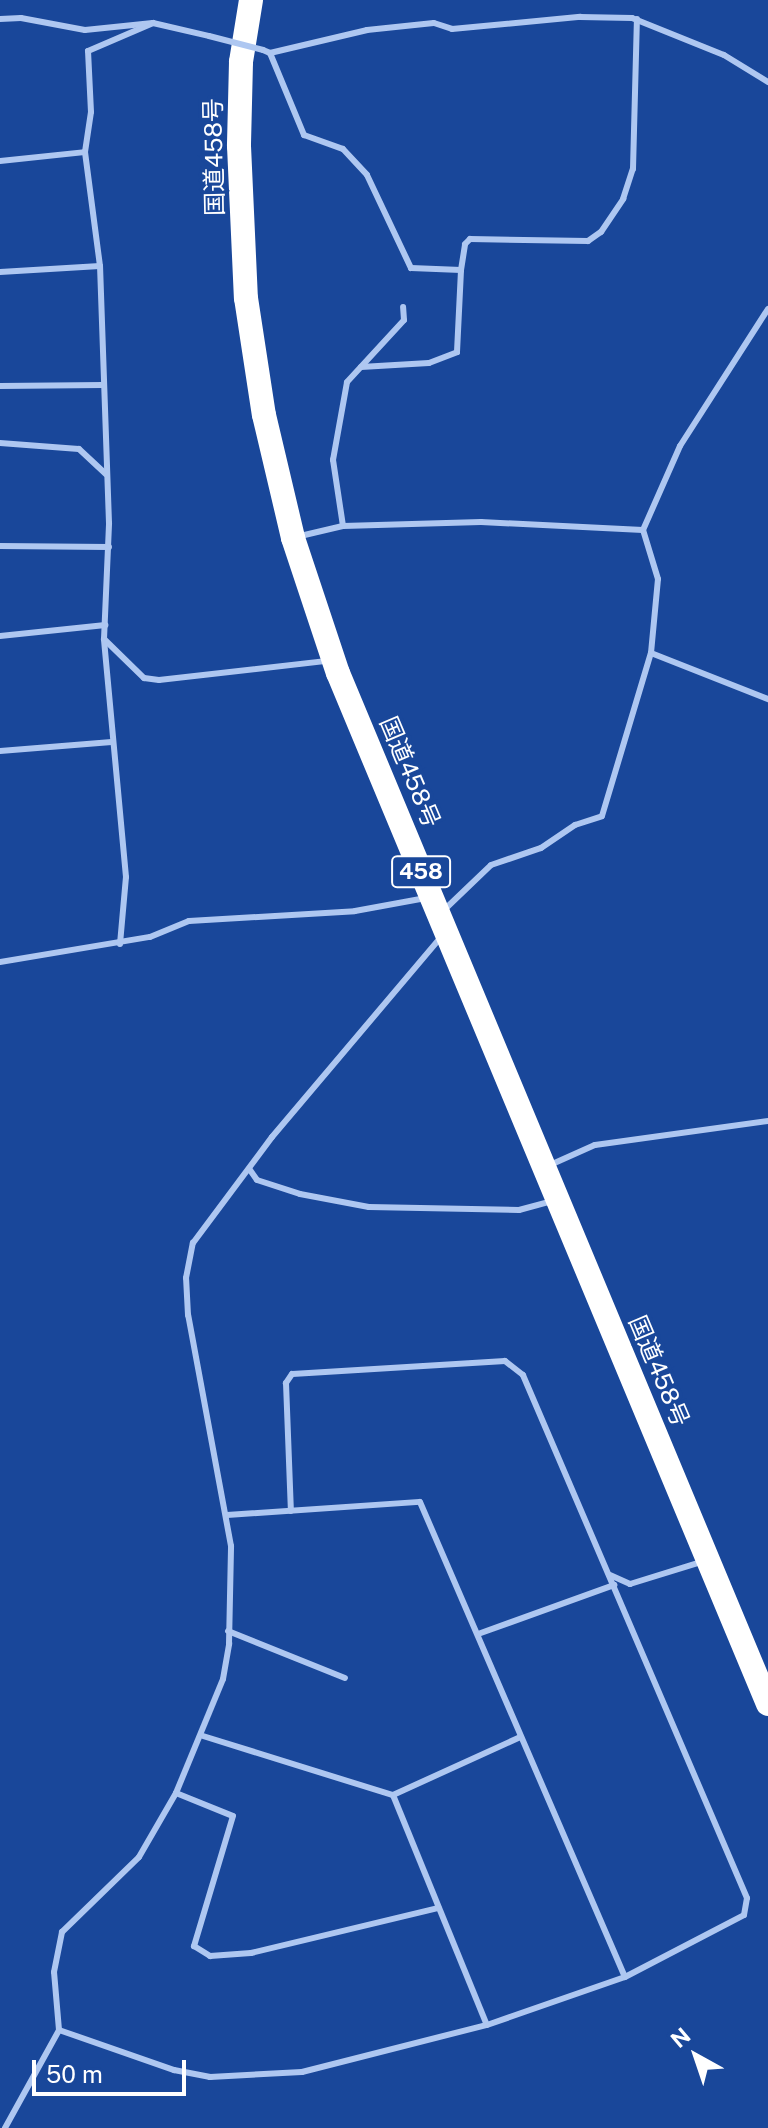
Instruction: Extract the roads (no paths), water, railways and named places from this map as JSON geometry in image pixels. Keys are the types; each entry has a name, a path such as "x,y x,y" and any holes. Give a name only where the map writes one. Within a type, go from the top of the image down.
{"highway":[{"name":"国道458号","path":"251,0 241,62 239,132 246,298 264,415 293,538 334,660 768,1704"}],"lane":[{"path":"0,19 21,18 85,30 153,23 266,52 352,33 434,23 452,29 580,17 637,19 724,55 768,82"},
{"path":"361,367 429,363 457,352 461,270 465,244 470,239 588,241 601,232 623,199 633,169 637,19"},
{"path":"120,944 126,877 104,639 109,547 100,266 85,152 91,112 88,51 153,23"},
{"path":"266,52 304,135 343,149 367,175 411,268 461,270"},
{"path":"0,161 85,152"},
{"path":"0,272 100,266"},
{"path":"343,526 333,460 347,382 404,320 403,307"},
{"path":"5,2128 59,2030 54,1972 62,1932 139,1857 176,1793 203,1736 223,1679 228,1631 227,1515 210,1445 186,1278 193,1243 438,915 491,865 541,848 575,825 602,816 651,653 658,579 643,530 680,446 768,309"},
{"path":"0,386 103,385"},
{"path":"0,443 79,449 107,475"},
{"path":"293,538 343,526 481,522 643,530"},
{"path":"0,546 109,547"},
{"path":"0,636 105,625"},
{"path":"104,639 144,678 159,680 334,660"},
{"path":"651,653 768,699"},
{"path":"0,751 112,742"},
{"path":"0,962 120,944 189,921 355,911 438,915"},
{"path":"543,1168 595,1145 768,1121"},
{"path":"250,1170 257,1180 300,1194 369,1207 519,1210 556,1200"},
{"path":"59,2030 174,2070 250,2078 302,2072 487,2025 625,1977 744,1915 747,1898 523,1375 505,1361 292,1374 286,1383 291,1511"},
{"path":"227,1515 420,1502 625,1977"},
{"path":"610,1575 630,1584 708,1560"},
{"path":"478,1634 614,1585"},
{"path":"228,1631 345,1678"},
{"path":"203,1736 393,1795 520,1737"},
{"path":"176,1793 233,1816 194,1946 210,1956 251,1953 439,1908"},
{"path":"393,1795 487,2025"}]}
